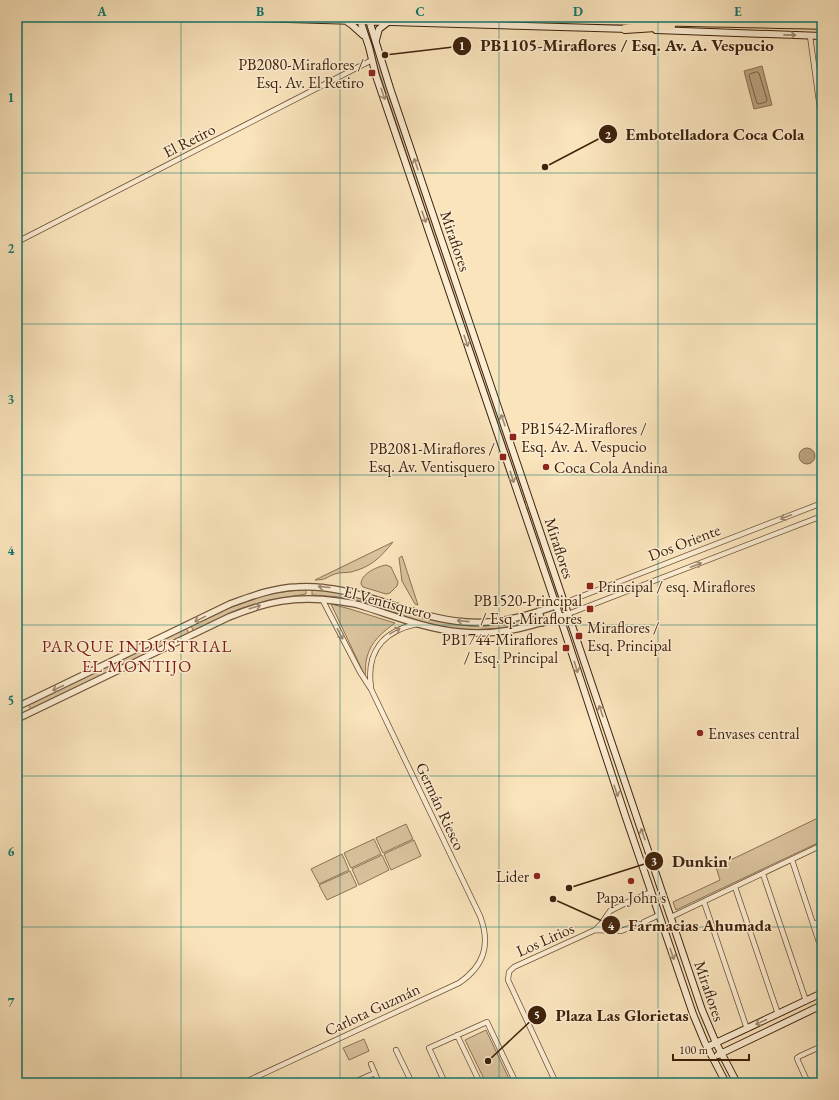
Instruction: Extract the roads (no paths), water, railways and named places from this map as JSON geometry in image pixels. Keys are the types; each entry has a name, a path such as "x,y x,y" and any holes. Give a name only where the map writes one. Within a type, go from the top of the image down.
{"highway":[{"path":"491,17 595,21 724,22 822,25"},
{"path":"626,29 724,22"}],"main road":[{"path":"216,17 369,19 388,22 822,36"},
{"path":"382,17 388,22"},
{"path":"344,19 366,38"},
{"name":"Miraflores","path":"359,19 366,38 376,76 693,1014 726,1083"},
{"name":"Miraflores","path":"369,19 390,88 702,1010 716,1043 737,1083"},
{"path":"376,40 379,29 388,22"},
{"path":"522,506 528,505 531,502"},
{"path":"610,771 621,767"},
{"path":"708,1047 822,993"},
{"path":"713,1057 822,1005"},
{"path":"693,1014 702,1010"}],"street":[{"path":"810,36 822,123"},
{"name":"El Retiro","path":"17,242 372,60"},
{"name":"Dos Oriente","path":"556,606 822,503"},
{"name":"Dos Oriente","path":"560,617 822,516"},
{"name":"El Ventisquero","path":"17,707 230,604 253,595 275,589 320,587 343,590 439,618 467,622 488,622 515,618 556,606"},
{"name":"El Ventisquero","path":"17,719 229,617 254,607 277,601 300,598 322,599 357,604 419,624 458,632 474,633 509,632 560,617"},
{"name":"Germán Riesco","path":"322,599 360,672 371,689 480,916 485,935"},
{"path":"538,611 542,623"},
{"name":"Germán Riesco","path":"371,689 371,664 374,654 381,642 397,630 407,626 419,624"},
{"path":"188,625 192,634"},
{"path":"25,703 29,713"},
{"path":"671,917 822,847"},
{"path":"792,860 822,951"},
{"path":"763,874 806,1001"},
{"path":"735,887 778,1014"},
{"path":"595,930 610,911 651,892"},
{"path":"704,902 747,1029"},
{"path":"595,930 621,931 659,915"},
{"path":"813,924 822,921"},
{"name":"Los Lirios","path":"556,1083 508,980 508,974 514,967 595,930"},
{"name":"Carlota Guzmán","path":"243,1083 459,983 468,977 479,964 484,950 485,935"},
{"path":"445,1083 429,1048 487,1022 516,1083"},
{"path":"458,1035 480,1083"},
{"path":"808,1083 797,1058 822,1047"},
{"path":"396,1050 412,1083"},
{"path":"370,1064 379,1083"},
{"path":"352,1083 375,1073"},
{"path":"620,1083 630,1081"}],"water":[{"path":"762,66 772,105 754,109 744,71"},
{"path":"807,448 814,453 815,456 810,463 807,464 800,459 799,456 804,449"}],"place":[{"name":"PB1105-Miraflores / Esq. Av. A. Vespucio","path":"385,55"},
{"name":"PB2080-Miraflores / Esq. Av. El Retiro","path":"372,73"},
{"name":"Embotelladora Coca Cola","path":"545,167"},
{"name":"PB1542-Miraflores / Esq. Av. A. Vespucio","path":"513,437"},
{"name":"PB2081-Miraflores / Esq. Av. Ventisquero","path":"503,457"},
{"name":"Coca Cola Andina","path":"546,467"},
{"name":"Principal / esq. Miraflores","path":"590,586"},
{"name":"PB1520-Principal / Esq. Miraflores","path":"590,609"},
{"name":"Miraflores / Esq. Principal","path":"579,636"},
{"name":"PB1744-Miraflores / Esq. Principal","path":"566,648"},
{"name":"Envases central","path":"700,733"},
{"name":"Lider","path":"537,876"},
{"name":"Papa John's","path":"631,881"},
{"name":"Dunkin'","path":"569,888"},
{"name":"Farmacias Ahumada","path":"553,899"},
{"name":"Plaza Las Glorietas","path":"488,1061"}],"district":[{"name":"PARQUE INDUSTRIAL EL MONTIJO","path":"137,656"}]}
